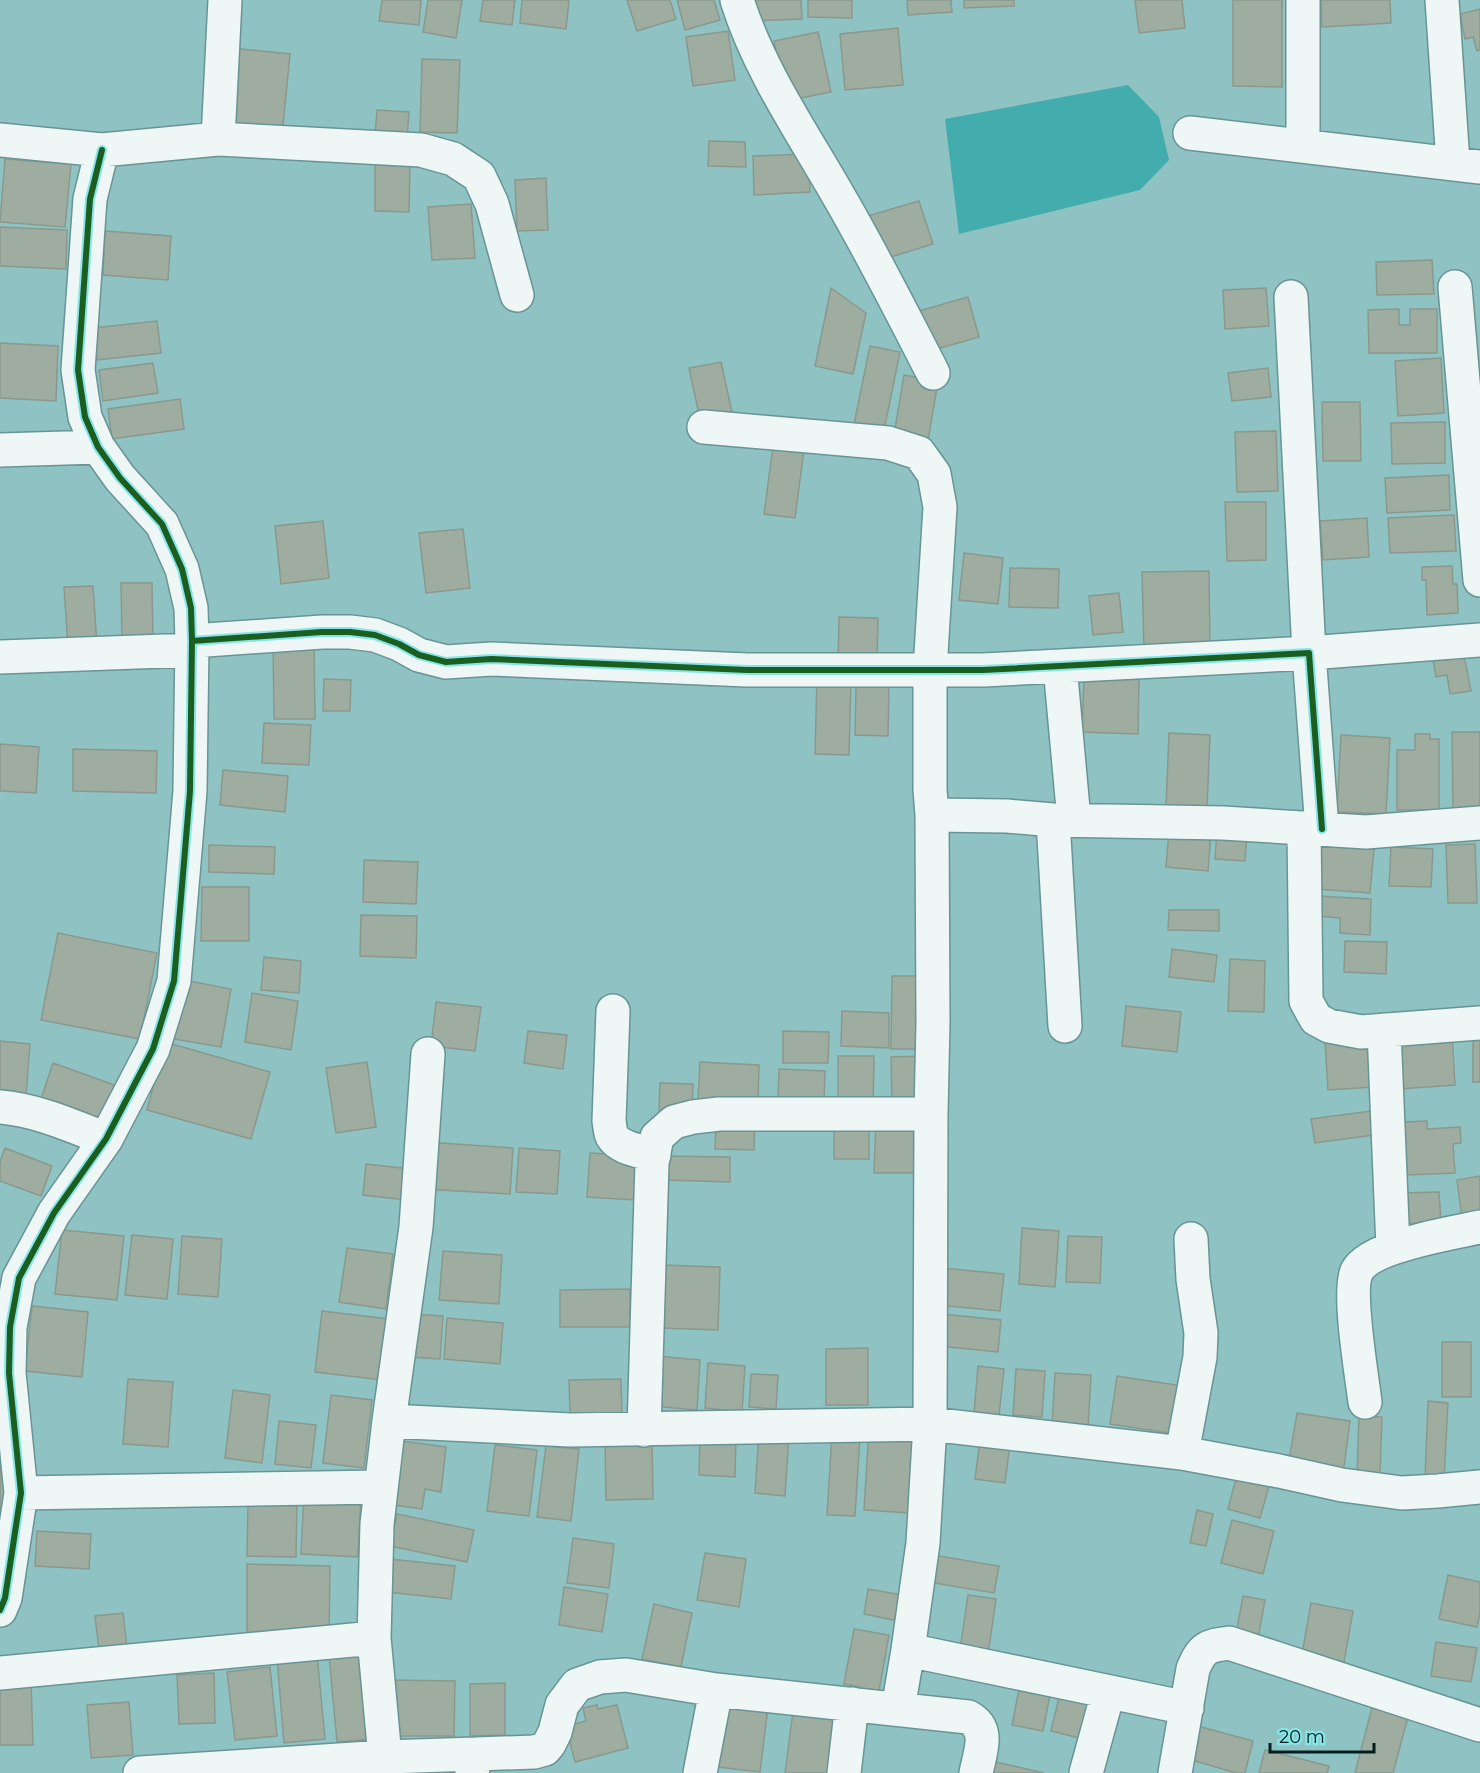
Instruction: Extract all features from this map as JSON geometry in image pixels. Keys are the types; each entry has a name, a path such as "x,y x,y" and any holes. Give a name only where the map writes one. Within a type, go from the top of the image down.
{"street":[{"path":"218,140 225,0"},
{"path":"737,0 743,20 773,82 849,212 933,373"},
{"path":"1303,145 1304,0"},
{"path":"1190,133 1467,165 1442,0"},
{"path":"0,140 102,150 218,140 421,150 453,159 479,176 492,204 517,295"},
{"path":"0,1610 5,1598 21,1493 7,1427 10,1327 19,1278 54,1212 106,1139 153,1049 174,981 190,791 191,608 182,569 162,524 120,478 98,447 85,417 78,370 90,200 102,150"},
{"path":"1455,287 1480,580"},
{"path":"1290,297 1309,653 1313,829 1306,1001 1316,1019 1329,1026 1361,1032 1480,1023"},
{"path":"704,427 888,443 919,453 934,474 940,507 930,670 933,1022 930,1424 923,1543 897,1709"},
{"path":"0,450 98,447"},
{"path":"0,657 192,646 321,632 350,632 375,635 419,655 446,662 491,659 747,670 983,670 1309,653 1480,640"},
{"path":"1060,666 1064,820 1065,1026"},
{"path":"932,815 1223,823 1366,832 1480,823"},
{"path":"612,1011 609,1121 611,1135 618,1143 654,1155"},
{"path":"1384,1030 1393,1248"},
{"path":"385,1757 374,1638 377,1524 388,1421 416,1227 428,1054"},
{"path":"0,1107 14,1108 46,1117 106,1139"},
{"path":"644,1430 652,1175 657,1137 674,1122 719,1114 931,1114"},
{"path":"1365,1402 1353,1291 1357,1271 1367,1259 1393,1248 1480,1227"},
{"path":"1182,1453 1200,1357 1201,1333 1193,1279 1191,1239"},
{"path":"388,1421 570,1431 930,1424 1182,1453 1342,1485 1402,1492 1480,1486"},
{"path":"21,1493 381,1487"},
{"path":"0,1672 374,1638"},
{"path":"1175,1773 1193,1670 1199,1655 1210,1645 1229,1644 1480,1725"},
{"path":"908,1650 1187,1708"},
{"path":"140,1773 385,1757 474,1764 534,1752 545,1749 549,1744 555,1732 562,1705 577,1685 600,1677 626,1675 716,1690 968,1717 980,1726 982,1733 976,1773"},
{"path":"700,1773 716,1690"},
{"path":"1086,1773 1108,1693"},
{"path":"844,1773 852,1704"}],"water":[{"path":"1128,85 1159,117 1169,160 1140,190 959,234 945,119"}],"building":[{"path":"382,0 421,0 419,25 379,21"},
{"path":"428,0 462,0 456,38 423,32"},
{"path":"483,0 515,0 512,25 480,21"},
{"path":"522,0 569,0 566,29 520,23"},
{"path":"627,0 670,0 676,19 637,31"},
{"path":"677,0 714,0 720,20 685,30"},
{"path":"745,0 801,0 802,19 752,21"},
{"path":"808,0 852,0 852,18 808,17"},
{"path":"907,0 951,0 952,12 908,15"},
{"path":"964,0 1014,0 1014,6 964,8"},
{"path":"1135,0 1182,0 1185,28 1139,33"},
{"path":"1233,0 1282,0 1282,87 1233,86"},
{"path":"1321,0 1390,0 1391,23 1322,27"},
{"path":"1480,9 1480,50 1477,51 1473,37 1465,39 1460,14"},
{"path":"898,28 903,85 845,90 840,34"},
{"path":"728,31 735,80 693,86 686,37"},
{"path":"818,32 831,92 786,101 774,41"},
{"path":"231,48 290,54 282,136 223,130"},
{"path":"422,59 460,60 457,133 420,132"},
{"path":"377,110 409,112 407,138 375,135"},
{"path":"709,141 745,142 746,167 708,166"},
{"path":"808,154 810,192 754,195 753,156"},
{"path":"5,159 71,164 65,227 0,222"},
{"path":"375,162 410,163 409,212 375,211"},
{"path":"546,178 548,230 517,231 515,180"},
{"path":"919,201 933,244 881,260 868,216"},
{"path":"471,204 475,258 432,260 428,207"},
{"path":"0,227 67,230 66,269 0,266"},
{"path":"105,231 171,236 168,280 103,275"},
{"path":"1432,260 1434,294 1377,295 1376,262"},
{"path":"831,288 866,313 853,374 815,366"},
{"path":"1266,288 1269,326 1225,329 1223,290"},
{"path":"968,297 979,337 930,351 919,311"},
{"path":"1399,309 1399,325 1410,325 1410,309 1437,309 1437,353 1369,353 1368,310"},
{"path":"157,321 161,353 97,360 93,328"},
{"path":"0,343 58,346 56,401 0,398"},
{"path":"870,346 900,352 884,430 854,424"},
{"path":"1441,358 1444,413 1398,416 1395,361"},
{"path":"721,362 732,412 700,419 689,368"},
{"path":"153,363 158,393 103,401 99,370"},
{"path":"1268,368 1271,397 1232,401 1228,373"},
{"path":"904,375 938,381 928,441 894,435"},
{"path":"180,399 184,429 112,439 108,409"},
{"path":"1322,402 1360,402 1361,461 1323,461"},
{"path":"1445,422 1445,463 1392,464 1391,423"},
{"path":"1276,431 1278,491 1237,492 1235,432"},
{"path":"773,446 804,450 795,518 764,514"},
{"path":"1449,475 1450,510 1387,513 1385,478"},
{"path":"1225,502 1266,502 1266,560 1227,561"},
{"path":"1454,515 1456,551 1390,553 1388,518"},
{"path":"1367,518 1369,557 1323,560 1320,521"},
{"path":"323,521 329,578 281,584 275,526"},
{"path":"463,529 470,588 426,593 419,533"},
{"path":"964,553 1003,558 998,604 959,600"},
{"path":"1452,566 1453,584 1457,584 1458,613 1427,615 1426,580 1422,580 1422,567"},
{"path":"1010,568 1059,569 1058,608 1009,607"},
{"path":"1209,571 1210,651 1144,652 1142,572"},
{"path":"121,583 152,583 153,641 122,641"},
{"path":"93,586 97,645 68,647 64,587"},
{"path":"1119,593 1123,632 1093,635 1089,596"},
{"path":"839,617 878,618 877,665 838,665"},
{"path":"273,644 314,644 315,719 274,719"},
{"path":"1464,655 1471,691 1450,694 1447,675 1436,677 1433,660"},
{"path":"1084,677 1139,678 1138,734 1082,732"},
{"path":"817,678 851,679 849,755 815,754"},
{"path":"324,679 351,680 350,711 323,711"},
{"path":"856,682 889,683 888,736 855,735"},
{"path":"264,723 311,725 309,765 262,763"},
{"path":"1452,732 1480,732 1480,815 1453,815"},
{"path":"1169,733 1210,735 1207,809 1166,807"},
{"path":"1415,734 1430,734 1430,739 1439,739 1439,810 1397,810 1397,750 1415,750"},
{"path":"1341,735 1390,738 1386,814 1337,812"},
{"path":"0,744 39,747 36,793 0,791"},
{"path":"73,749 157,751 156,793 73,791"},
{"path":"223,770 288,776 285,812 220,805"},
{"path":"1169,831 1211,833 1208,871 1166,867"},
{"path":"1217,831 1247,833 1245,861 1215,859"},
{"path":"1475,844 1477,903 1448,903 1446,845"},
{"path":"209,845 275,847 274,874 209,872"},
{"path":"1319,845 1374,849 1370,893 1316,889"},
{"path":"1391,847 1433,849 1431,887 1389,886"},
{"path":"364,860 418,862 416,904 363,902"},
{"path":"202,887 249,887 249,941 201,941"},
{"path":"1318,896 1371,899 1370,935 1340,933 1340,918 1317,916"},
{"path":"1169,910 1219,910 1219,931 1168,930"},
{"path":"361,915 417,916 416,958 360,956"},
{"path":"58,933 157,953 140,1039 41,1020"},
{"path":"1345,941 1387,942 1386,974 1344,972"},
{"path":"1172,949 1217,955 1214,982 1169,977"},
{"path":"264,957 301,961 299,993 261,990"},
{"path":"1230,959 1265,961 1264,1012 1228,1011"},
{"path":"892,976 926,976 925,1049 891,1049"},
{"path":"184,980 231,989 221,1047 173,1039"},
{"path":"252,993 298,1001 291,1050 245,1042"},
{"path":"436,1002 481,1007 475,1051 431,1046"},
{"path":"1126,1006 1181,1012 1177,1052 1122,1046"},
{"path":"842,1011 889,1013 889,1048 841,1046"},
{"path":"528,1031 567,1035 563,1069 524,1063"},
{"path":"783,1031 829,1032 828,1063 783,1063"},
{"path":"1452,1033 1455,1085 1399,1089 1396,1036"},
{"path":"1369,1038 1373,1087 1328,1090 1325,1041"},
{"path":"1473,1038 1480,1038 1480,1082 1473,1082"},
{"path":"0,1041 30,1044 26,1096 0,1094"},
{"path":"165,1042 270,1072 251,1139 147,1110"},
{"path":"838,1056 874,1056 873,1108 838,1108"},
{"path":"923,1056 924,1105 892,1106 891,1057"},
{"path":"367,1062 376,1127 336,1133 326,1068"},
{"path":"700,1062 759,1065 758,1103 698,1100"},
{"path":"53,1063 117,1086 102,1131 38,1108"},
{"path":"779,1069 825,1071 824,1101 778,1100"},
{"path":"660,1083 693,1084 692,1113 659,1111"},
{"path":"1371,1111 1374,1135 1315,1143 1311,1119"},
{"path":"876,1118 916,1119 914,1173 874,1173"},
{"path":"716,1119 755,1120 754,1150 715,1149"},
{"path":"834,1120 869,1120 869,1159 834,1159"},
{"path":"1427,1121 1427,1129 1460,1127 1461,1143 1453,1144 1455,1173 1407,1175 1404,1122"},
{"path":"426,1142 513,1148 510,1194 423,1189"},
{"path":"5,1148 52,1166 41,1196 0,1181 0,1162"},
{"path":"519,1148 560,1151 557,1194 516,1192"},
{"path":"590,1153 638,1156 635,1200 587,1197"},
{"path":"664,1156 730,1157 730,1182 663,1180"},
{"path":"366,1164 410,1169 406,1200 363,1195"},
{"path":"1480,1176 1480,1216 1462,1218 1457,1180"},
{"path":"1439,1192 1441,1222 1405,1224 1403,1193"},
{"path":"1022,1228 1059,1231 1055,1287 1019,1284"},
{"path":"62,1230 124,1236 117,1300 55,1294"},
{"path":"132,1235 173,1239 167,1299 125,1295"},
{"path":"182,1236 222,1239 218,1297 178,1294"},
{"path":"1068,1236 1102,1237 1100,1283 1066,1282"},
{"path":"347,1248 393,1254 386,1309 339,1302"},
{"path":"443,1251 502,1255 499,1304 439,1300"},
{"path":"662,1265 720,1267 718,1330 660,1328"},
{"path":"942,1268 1004,1274 1000,1311 938,1305"},
{"path":"630,1289 630,1327 560,1327 560,1290"},
{"path":"32,1306 88,1312 82,1377 25,1371"},
{"path":"322,1311 389,1319 382,1380 315,1372"},
{"path":"412,1314 443,1316 440,1359 409,1357"},
{"path":"942,1314 1001,1320 998,1352 939,1346"},
{"path":"447,1318 503,1323 500,1364 444,1359"},
{"path":"1442,1342 1471,1342 1471,1397 1442,1397"},
{"path":"868,1348 868,1405 826,1405 826,1349"},
{"path":"656,1356 700,1360 697,1410 652,1406"},
{"path":"708,1363 745,1366 742,1412 705,1408"},
{"path":"978,1366 1004,1369 999,1416 974,1413"},
{"path":"1016,1369 1045,1371 1042,1417 1013,1415"},
{"path":"1055,1373 1091,1375 1088,1428 1052,1426"},
{"path":"751,1374 778,1375 776,1409 749,1407"},
{"path":"1117,1376 1182,1386 1176,1434 1110,1424"},
{"path":"128,1379 173,1382 168,1447 123,1444"},
{"path":"621,1379 622,1415 570,1416 569,1380"},
{"path":"233,1390 270,1395 262,1463 225,1458"},
{"path":"331,1395 372,1400 364,1468 323,1463"},
{"path":"1428,1401 1448,1403 1444,1479 1425,1478"},
{"path":"1297,1413 1350,1421 1343,1474 1288,1466"},
{"path":"1359,1416 1382,1417 1380,1475 1357,1475"},
{"path":"279,1421 316,1425 311,1468 275,1464"},
{"path":"869,1430 915,1433 910,1513 864,1510"},
{"path":"700,1433 736,1435 735,1477 699,1475"},
{"path":"759,1433 789,1435 785,1496 755,1493"},
{"path":"832,1434 860,1436 855,1516 827,1515"},
{"path":"652,1439 653,1499 606,1500 605,1440"},
{"path":"980,1440 1010,1444 1005,1483 975,1479"},
{"path":"402,1441 446,1447 441,1492 425,1489 422,1509 394,1505"},
{"path":"0,1444 10,1516 0,1516"},
{"path":"495,1445 537,1450 529,1516 487,1511"},
{"path":"546,1446 579,1449 571,1521 537,1517"},
{"path":"1238,1471 1271,1479 1260,1518 1228,1509"},
{"path":"304,1493 361,1496 358,1557 301,1554"},
{"path":"248,1502 297,1503 296,1557 247,1556"},
{"path":"1197,1510 1213,1514 1206,1546 1190,1543"},
{"path":"397,1514 474,1530 467,1562 390,1546"},
{"path":"1232,1520 1274,1531 1263,1574 1221,1563"},
{"path":"37,1531 91,1534 89,1569 35,1566"},
{"path":"573,1538 614,1544 609,1588 567,1583"},
{"path":"705,1553 746,1559 739,1607 697,1600"},
{"path":"927,1554 999,1566 994,1593 922,1581"},
{"path":"390,1559 455,1566 451,1599 387,1592"},
{"path":"247,1564 330,1566 329,1636 247,1635"},
{"path":"1448,1575 1480,1582 1480,1613 1477,1627 1439,1619"},
{"path":"564,1587 608,1594 602,1632 559,1625"},
{"path":"868,1589 903,1595 898,1621 864,1614"},
{"path":"968,1595 996,1599 988,1655 960,1650"},
{"path":"1243,1596 1265,1600 1258,1639 1236,1634"},
{"path":"1311,1603 1353,1611 1344,1662 1302,1654"},
{"path":"654,1604 692,1613 681,1667 642,1659"},
{"path":"123,1613 127,1647 99,1650 95,1616"},
{"path":"854,1629 889,1635 879,1691 844,1684"},
{"path":"1436,1642 1477,1648 1471,1682 1431,1676"},
{"path":"366,1653 373,1739 337,1742 329,1656"},
{"path":"317,1654 325,1739 284,1743 277,1658"},
{"path":"270,1667 277,1736 235,1740 227,1672"},
{"path":"214,1673 215,1723 179,1724 177,1675"},
{"path":"388,1680 455,1681 454,1736 387,1736"},
{"path":"31,1681 33,1745 0,1745 0,1682"},
{"path":"505,1683 505,1735 470,1736 470,1684"},
{"path":"1020,1684 1051,1690 1043,1731 1012,1725"},
{"path":"1061,1689 1101,1699 1091,1741 1051,1731"},
{"path":"129,1702 133,1755 91,1758 87,1705"},
{"path":"725,1702 768,1707 760,1772 718,1767"},
{"path":"1373,1704 1409,1713 1393,1773 1355,1773"},
{"path":"597,1705 598,1709 617,1705 628,1748 575,1762 566,1726 586,1721 583,1708"},
{"path":"793,1711 843,1717 836,1773 785,1773"},
{"path":"1194,1725 1253,1741 1245,1773 1236,1773 1185,1758"},
{"path":"1265,1750 1329,1766 1327,1773 1259,1773"},
{"path":"987,1760 1044,1773 984,1773"}],"cycle path":[{"path":"0,1610 5,1598 21,1493 9,1373 10,1327 19,1278 54,1213 106,1139 153,1049 174,981 190,791 191,608 182,569 162,524 120,478 98,447 85,417 78,370 90,199 102,150"},
{"path":"192,641 350,632 375,635 419,655 446,662 491,659 747,670 983,670 1309,653 1322,829"}]}
